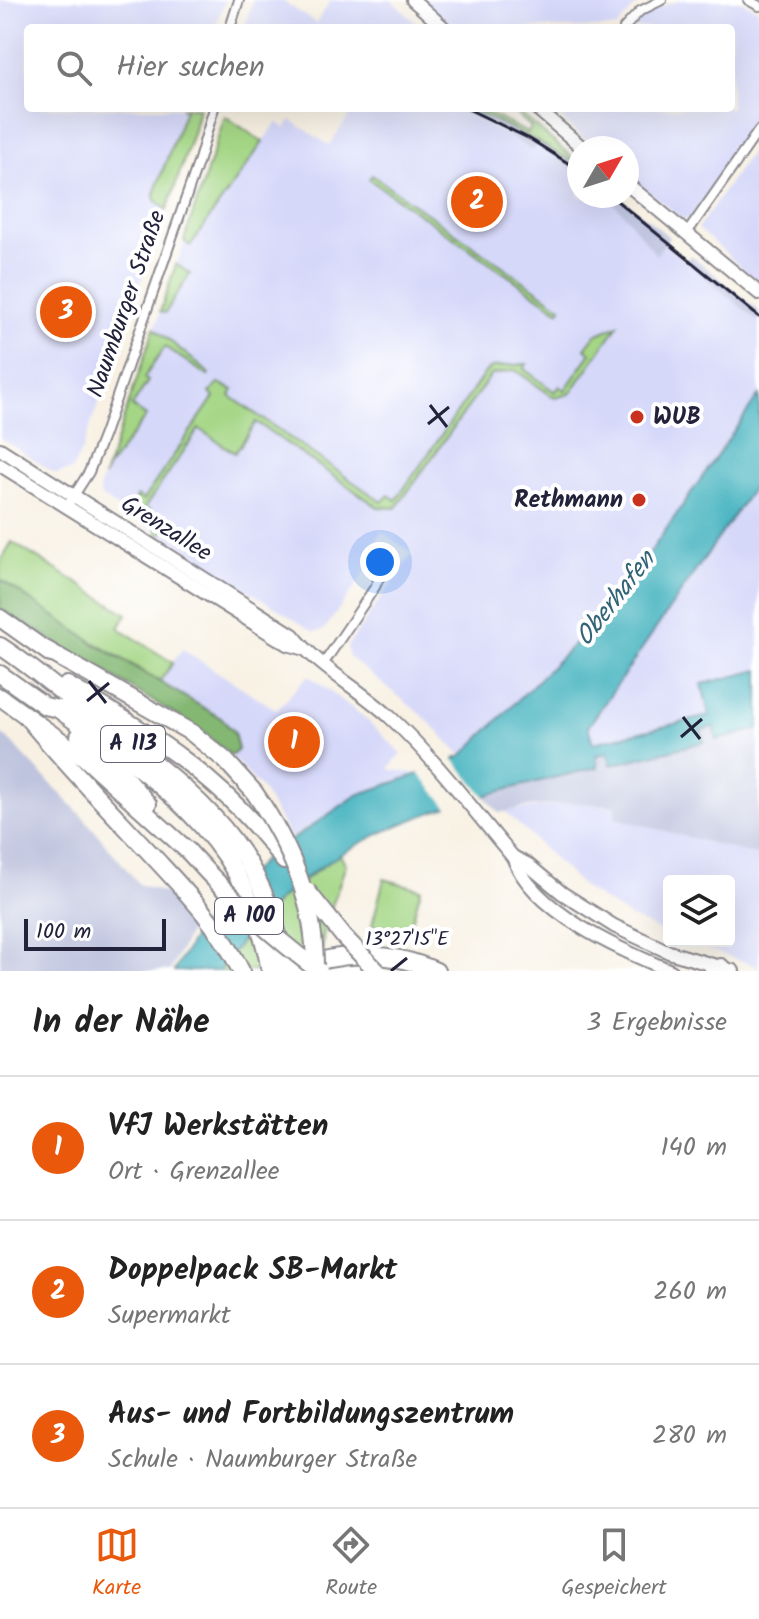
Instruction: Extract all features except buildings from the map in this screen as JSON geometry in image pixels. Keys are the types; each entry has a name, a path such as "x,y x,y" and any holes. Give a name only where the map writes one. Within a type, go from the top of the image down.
{"highway":[{"path":"0,618 144,723 171,750"},
{"name":"A 100","path":"0,646 171,750 239,805 336,927 377,971"},
{"path":"45,649 192,733 225,760 254,792 275,822 301,879 312,921 317,971"},
{"name":"A 113","path":"40,672 77,704 168,771 215,828 244,856 271,912 282,947 285,971"},
{"name":"A 100","path":"0,674 89,743 122,774 188,851 255,921 317,971"},
{"path":"0,697 85,758 188,851"},
{"name":"A 113","path":"45,706 58,709 148,774 215,828 246,894 264,941 270,971"},
{"path":"26,716 214,926 241,971"},
{"path":"292,971 340,956 366,954 395,957 436,971"}],"main road":[{"path":"413,0 440,24"},
{"path":"546,112 571,136"},
{"path":"639,194 759,293"},
{"name":"Grenzallee","path":"0,449 69,502"},
{"name":"Grenzallee","path":"0,465 69,502 293,635 305,649 385,712 425,752 513,857 614,926 669,952 722,970"},
{"name":"Grenzallee","path":"513,857 518,872 570,918 608,942 671,971"}],"street":[{"path":"231,24 239,0"},
{"path":"628,24 640,11 662,0"},
{"path":"748,0 759,6"},
{"name":"Naumburger Straße","path":"69,502 89,472 104,434 202,152 213,112"},
{"path":"687,233 759,130"},
{"path":"324,663 375,587 390,554"}],"shaded area":[{"path":"0,0 225,0 216,24 24,24 24,112 187,112 194,130 82,450 72,470 56,474 0,438"},
{"path":"253,0 281,0 316,23 331,0 391,0 418,24 245,24"},
{"path":"423,0 649,0 635,7 620,24 450,24"},
{"path":"682,0 739,0 759,10 759,121 692,217 684,220 639,184 639,136 581,136 559,116 560,112 735,112 735,24 636,24 643,16"},
{"path":"352,112 462,112 514,139 539,146 567,166 567,208 618,208 656,254 664,243 759,322 759,395 615,603 462,756 423,716 349,657 347,647 412,553 382,532 371,548 368,568 324,630 314,632 101,497 99,489 214,157 225,116 262,142 277,122 285,128 291,120 329,145"},
{"path":"462,112 477,112 538,142 567,159 567,166 539,146 531,150 500,130"},
{"path":"759,140 759,284 698,228"},
{"path":"618,208 634,208 669,237 656,255"},
{"path":"691,255 759,311 759,322 689,264 686,260"},
{"path":"759,479 759,670 702,684 710,716 593,744 588,727"},
{"path":"182,649 277,710 308,675 365,718 401,753 389,769 419,774 357,795 291,838 261,788 231,756 238,743 228,724 160,681"},
{"path":"714,727 717,739 759,729 759,856 615,818 616,806 575,803 499,813 483,795 597,767 595,755 608,752 611,764 703,742 701,730"},
{"path":"0,734 84,818 139,884 165,893 194,923 170,971 0,971"},
{"path":"575,803 617,807 615,818 759,856 759,967 701,947 735,947 735,875 663,875 663,932 630,917 584,888 505,811"}],"green space":[{"path":"184,112 198,112 167,210 155,200 154,194"},
{"path":"477,112 486,112 528,133 531,127 514,112 519,112 567,153 567,159"},
{"path":"225,116 263,142 190,246 184,241"},
{"path":"372,175 561,307 559,311 369,179"},
{"path":"176,264 190,274 165,313 160,312"},
{"path":"618,325 570,394 555,398 515,370 491,375 396,508 378,507 256,422 235,453 199,429 145,507 168,523 161,535 157,533 157,523 135,505 137,496 143,500 214,397 210,393 219,383 233,390 230,396 382,502 389,495 396,500 487,370 527,364 524,369 555,392 560,386 565,390 591,353 585,348 595,335"},
{"path":"154,328 209,373 208,376 165,347 144,378 148,381 132,406 146,416 104,477"},
{"path":"12,542 127,614 119,628 173,663 160,681 65,625 0,579 0,562"},
{"path":"0,579 95,644 221,718 234,732 238,750 231,756 196,727 0,609"},
{"path":"339,854 346,864 324,930 322,951 275,971 219,971 280,899"},
{"path":"384,879 421,889 408,935 372,925"}],"water":[{"path":"759,395 759,479 588,727 593,743 709,716 702,684 759,670 759,729 717,740 714,727 701,730 704,742 611,765 608,753 596,755 598,767 473,799 392,828 317,869 283,896 219,971 174,971 199,928 265,858 357,795 462,756 615,603"}],"pier":[{"path":"451,756 486,798 450,810 417,771"}],"railway":[{"path":"474,112 530,139 567,162"},
{"path":"626,208 759,317"}],"place":[{"name":"Doppelpack SB-Markt","path":"477,202"},
{"name":"Aus- und Fortbildungszentrum","path":"66,312"},
{"name":"WUB","path":"637,417"},
{"name":"Rethmann","path":"639,500"},
{"name":"VfJ Werkstätten","path":"294,742"}],"water label":[{"name":"Oberhafen","path":"616,599"}]}
